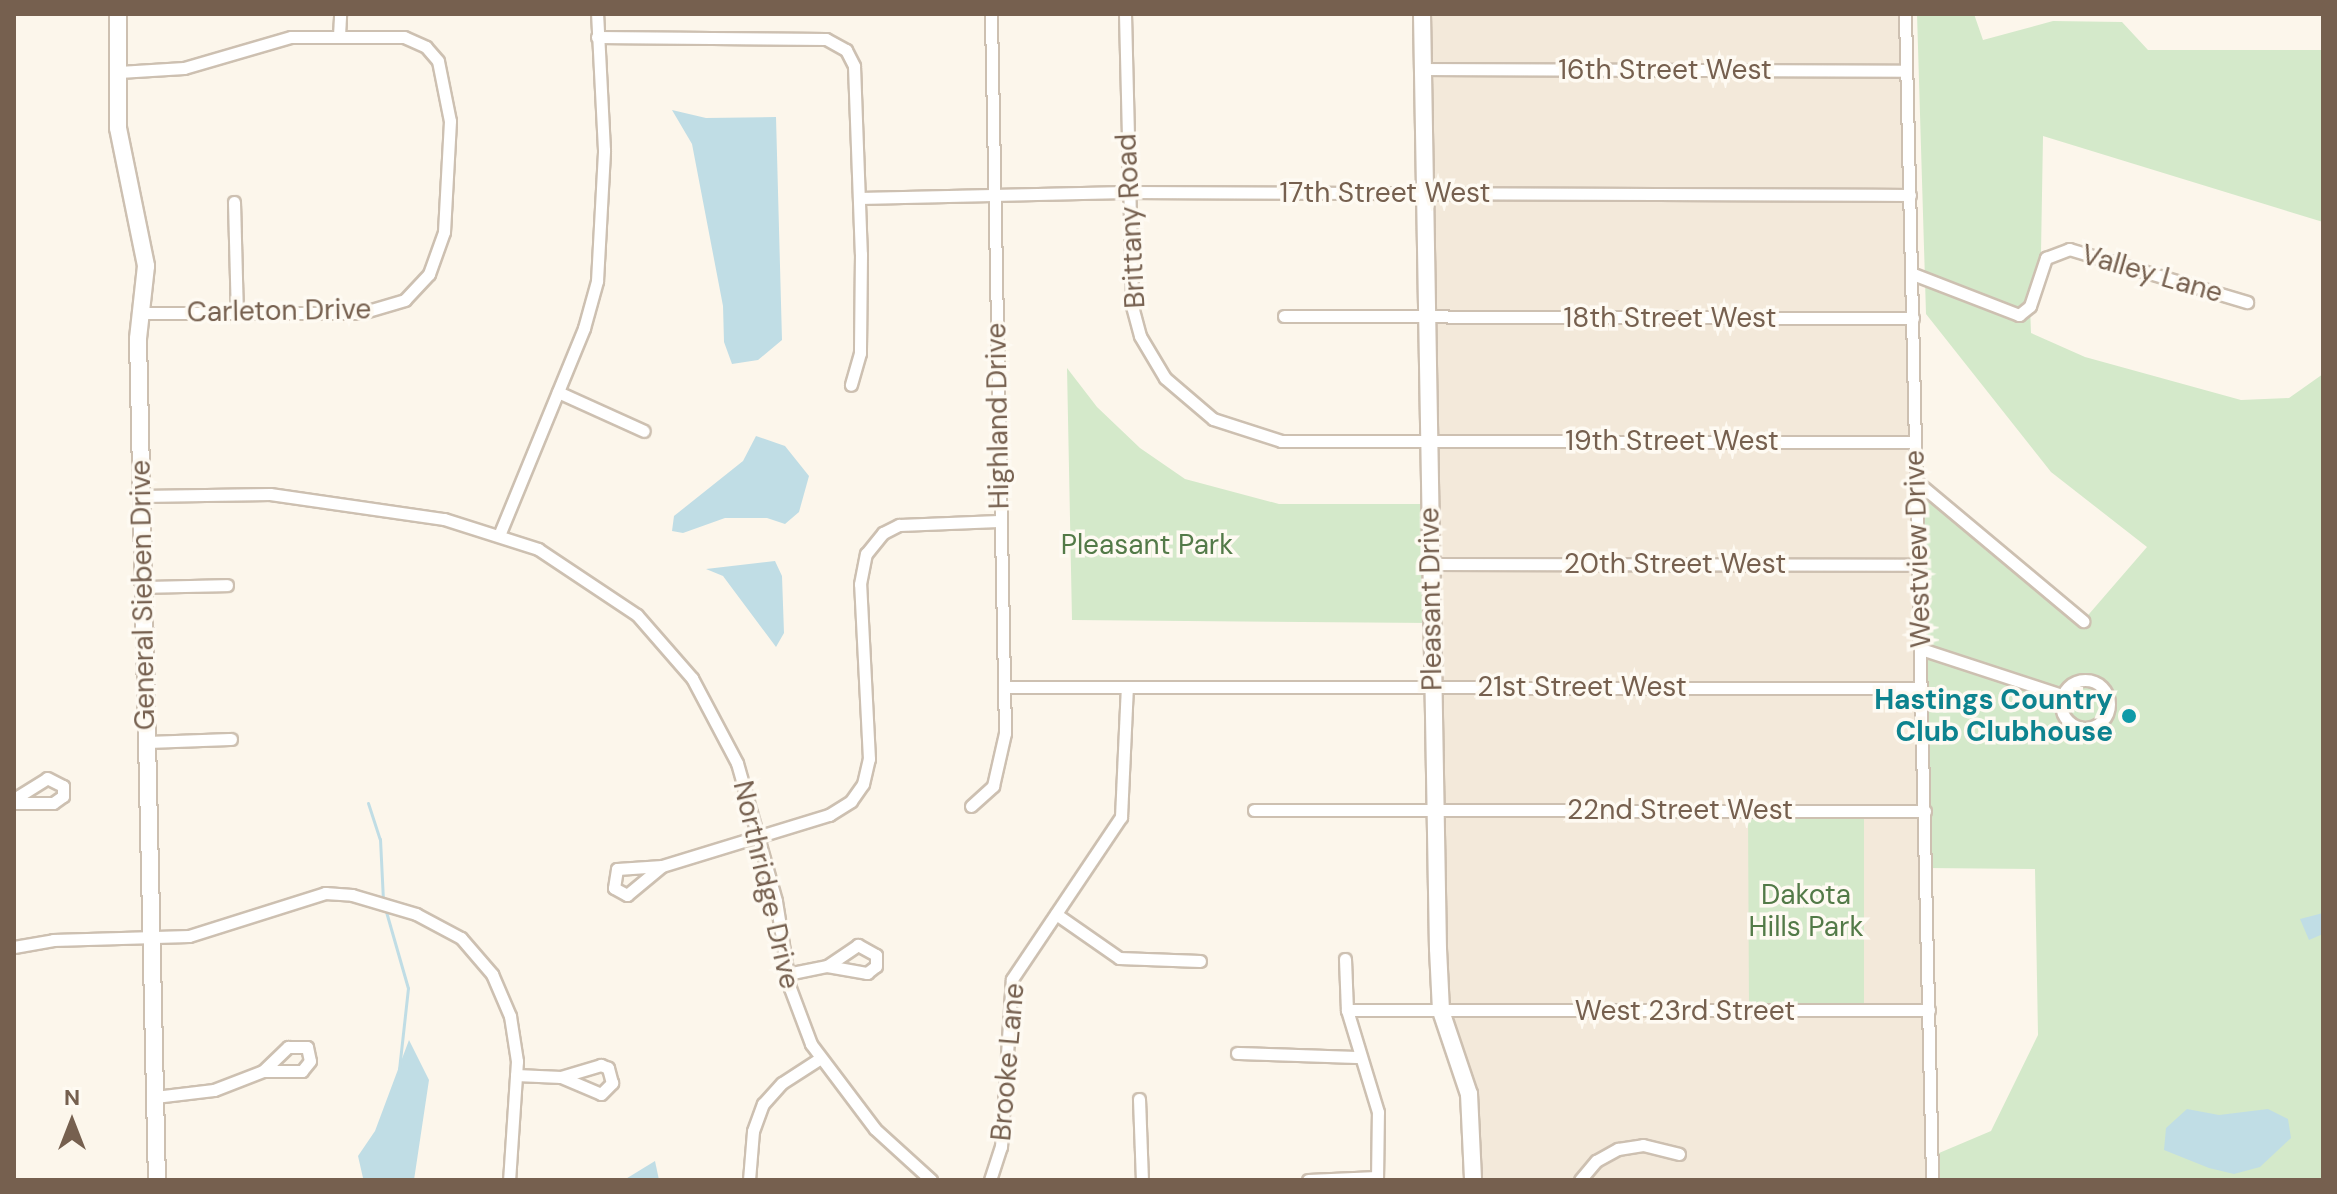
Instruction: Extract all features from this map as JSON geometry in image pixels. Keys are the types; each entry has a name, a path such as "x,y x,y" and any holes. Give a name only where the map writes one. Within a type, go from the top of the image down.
{"street":[{"name":"General Sieben Drive","path":"118,14 123,165 140,220 146,266 142,313 142,587 157,1180"},
{"path":"339,36 340,14"},
{"path":"500,533 592,305 602,250 604,150 597,14"},
{"name":"Highland Drive","path":"971,806 993,786 998,771 1004,687 991,14"},
{"name":"Brittany Road","path":"1125,14 1128,283 1137,325 1159,370 1196,408 1244,433 1281,441 1429,440"},
{"name":"Pleasant Drive","path":"1422,14 1441,1011 1469,1094 1473,1180"},
{"name":"Westview Drive","path":"1905,14 1932,1180"},
{"name":"Carleton Drive","path":"119,72 184,68 271,40 339,36 404,37 426,47 438,61 451,150 449,205 436,256 420,287 388,309 142,313"},
{"path":"597,37 826,39 846,50 854,66 859,198 860,353 851,385"},
{"name":"16th Street West","path":"1423,69 1906,71"},
{"name":"17th Street West","path":"859,198 1126,192 1910,195"},
{"path":"234,202 237,313"},
{"name":"Valley Lane","path":"1913,274 2019,315 2030,306 2046,258 2069,249 2247,302"},
{"name":"18th Street West","path":"1284,316 1913,318"},
{"path":"558,392 644,431"},
{"name":"19th Street West","path":"1429,440 1915,442"},
{"path":"1917,482 2083,621"},
{"name":"Northridge Drive","path":"141,496 285,496 397,509 500,533 592,580 637,615 675,655 726,737 759,835 798,1017 819,1059 875,1129 931,1180"},
{"path":"662,866 834,813 860,789 869,759 861,567 883,533 908,523 999,521"},
{"name":"20th Street West","path":"1431,564 1919,565"},
{"path":"142,587 227,585"},
{"path":"1921,649 2062,695"},
{"path":"2092,681 2104,690 2107,711 2094,726 2077,727 2064,717 2062,695 2075,682 2092,681"},
{"name":"21st Street West","path":"1004,687 1921,688"},
{"name":"Brooke Lane","path":"990,1180 1001,1147 1012,979 1121,817 1127,687"},
{"path":"146,742 231,739"},
{"name":"22nd Street West","path":"1254,810 1925,811"},
{"path":"14,947 53,940 189,936 325,893 352,895 416,914 461,938 492,974 510,1016 516,1075 509,1180"},
{"path":"1056,914 1119,958 1200,961"},
{"path":"1308,1180 1377,1179 1378,1112 1358,1057 1347,1010 1345,959"},
{"path":"787,974 827,966"},
{"name":"West 23rd Street","path":"1347,1010 1929,1010"},
{"path":"1237,1053 1358,1057"},
{"path":"749,1180 753,1131 763,1104 782,1083 819,1059"},
{"path":"155,1097 206,1093 263,1071"},
{"path":"516,1075 561,1077"},
{"path":"1139,1099 1142,1180"},
{"path":"1580,1180 1601,1157 1618,1149 1643,1145 1679,1154"}],"shaded area":[{"path":"1422,14 1905,14 1932,1180 1473,1180 1469,1094 1441,1011"}],"green space":[{"path":"1917,14 1974,14 1983,40 2053,21 2122,22 2148,50 2323,50 2323,222 2043,136 2041,253 2046,258 2030,306 2031,333 2085,357 2241,400 2289,398 2323,374 2323,1180 1932,1180 1932,1156 1991,1131 2038,1035 2035,869 1926,868 1917,482 2083,621 2147,547 2051,472 1926,314"},
{"name":"Pleasant Park","path":"1067,368 1097,407 1140,448 1185,479 1279,504 1430,504 1432,623 1072,620"},
{"name":"Dakota Hills Park","path":"1864,810 1864,1011 1749,1011 1748,811"}],"water":[{"path":"672,110 706,118 776,117 782,340 758,360 732,364 724,342 723,306 692,144"},
{"path":"756,436 785,446 809,476 799,512 785,524 767,518 725,518 683,533 672,531 674,516 743,461"},
{"path":"775,561 782,576 784,633 776,647 723,576 706,569"},
{"path":"2323,913 2323,934 2309,940 2300,919"},
{"path":"409,1040 429,1080 414,1180 363,1178 358,1156 375,1131"},
{"path":"2187,1109 2219,1115 2268,1109 2288,1119 2291,1138 2260,1167 2234,1174 2209,1168 2164,1150 2166,1128"},
{"path":"655,1161 659,1180 624,1180"}],"waterway":[{"path":"368,803 380,839 383,901"},
{"path":"385,908 408,988 399,1069"}],"place":[{"name":"Hastings Country Club Clubhouse","path":"2129,716"}]}
